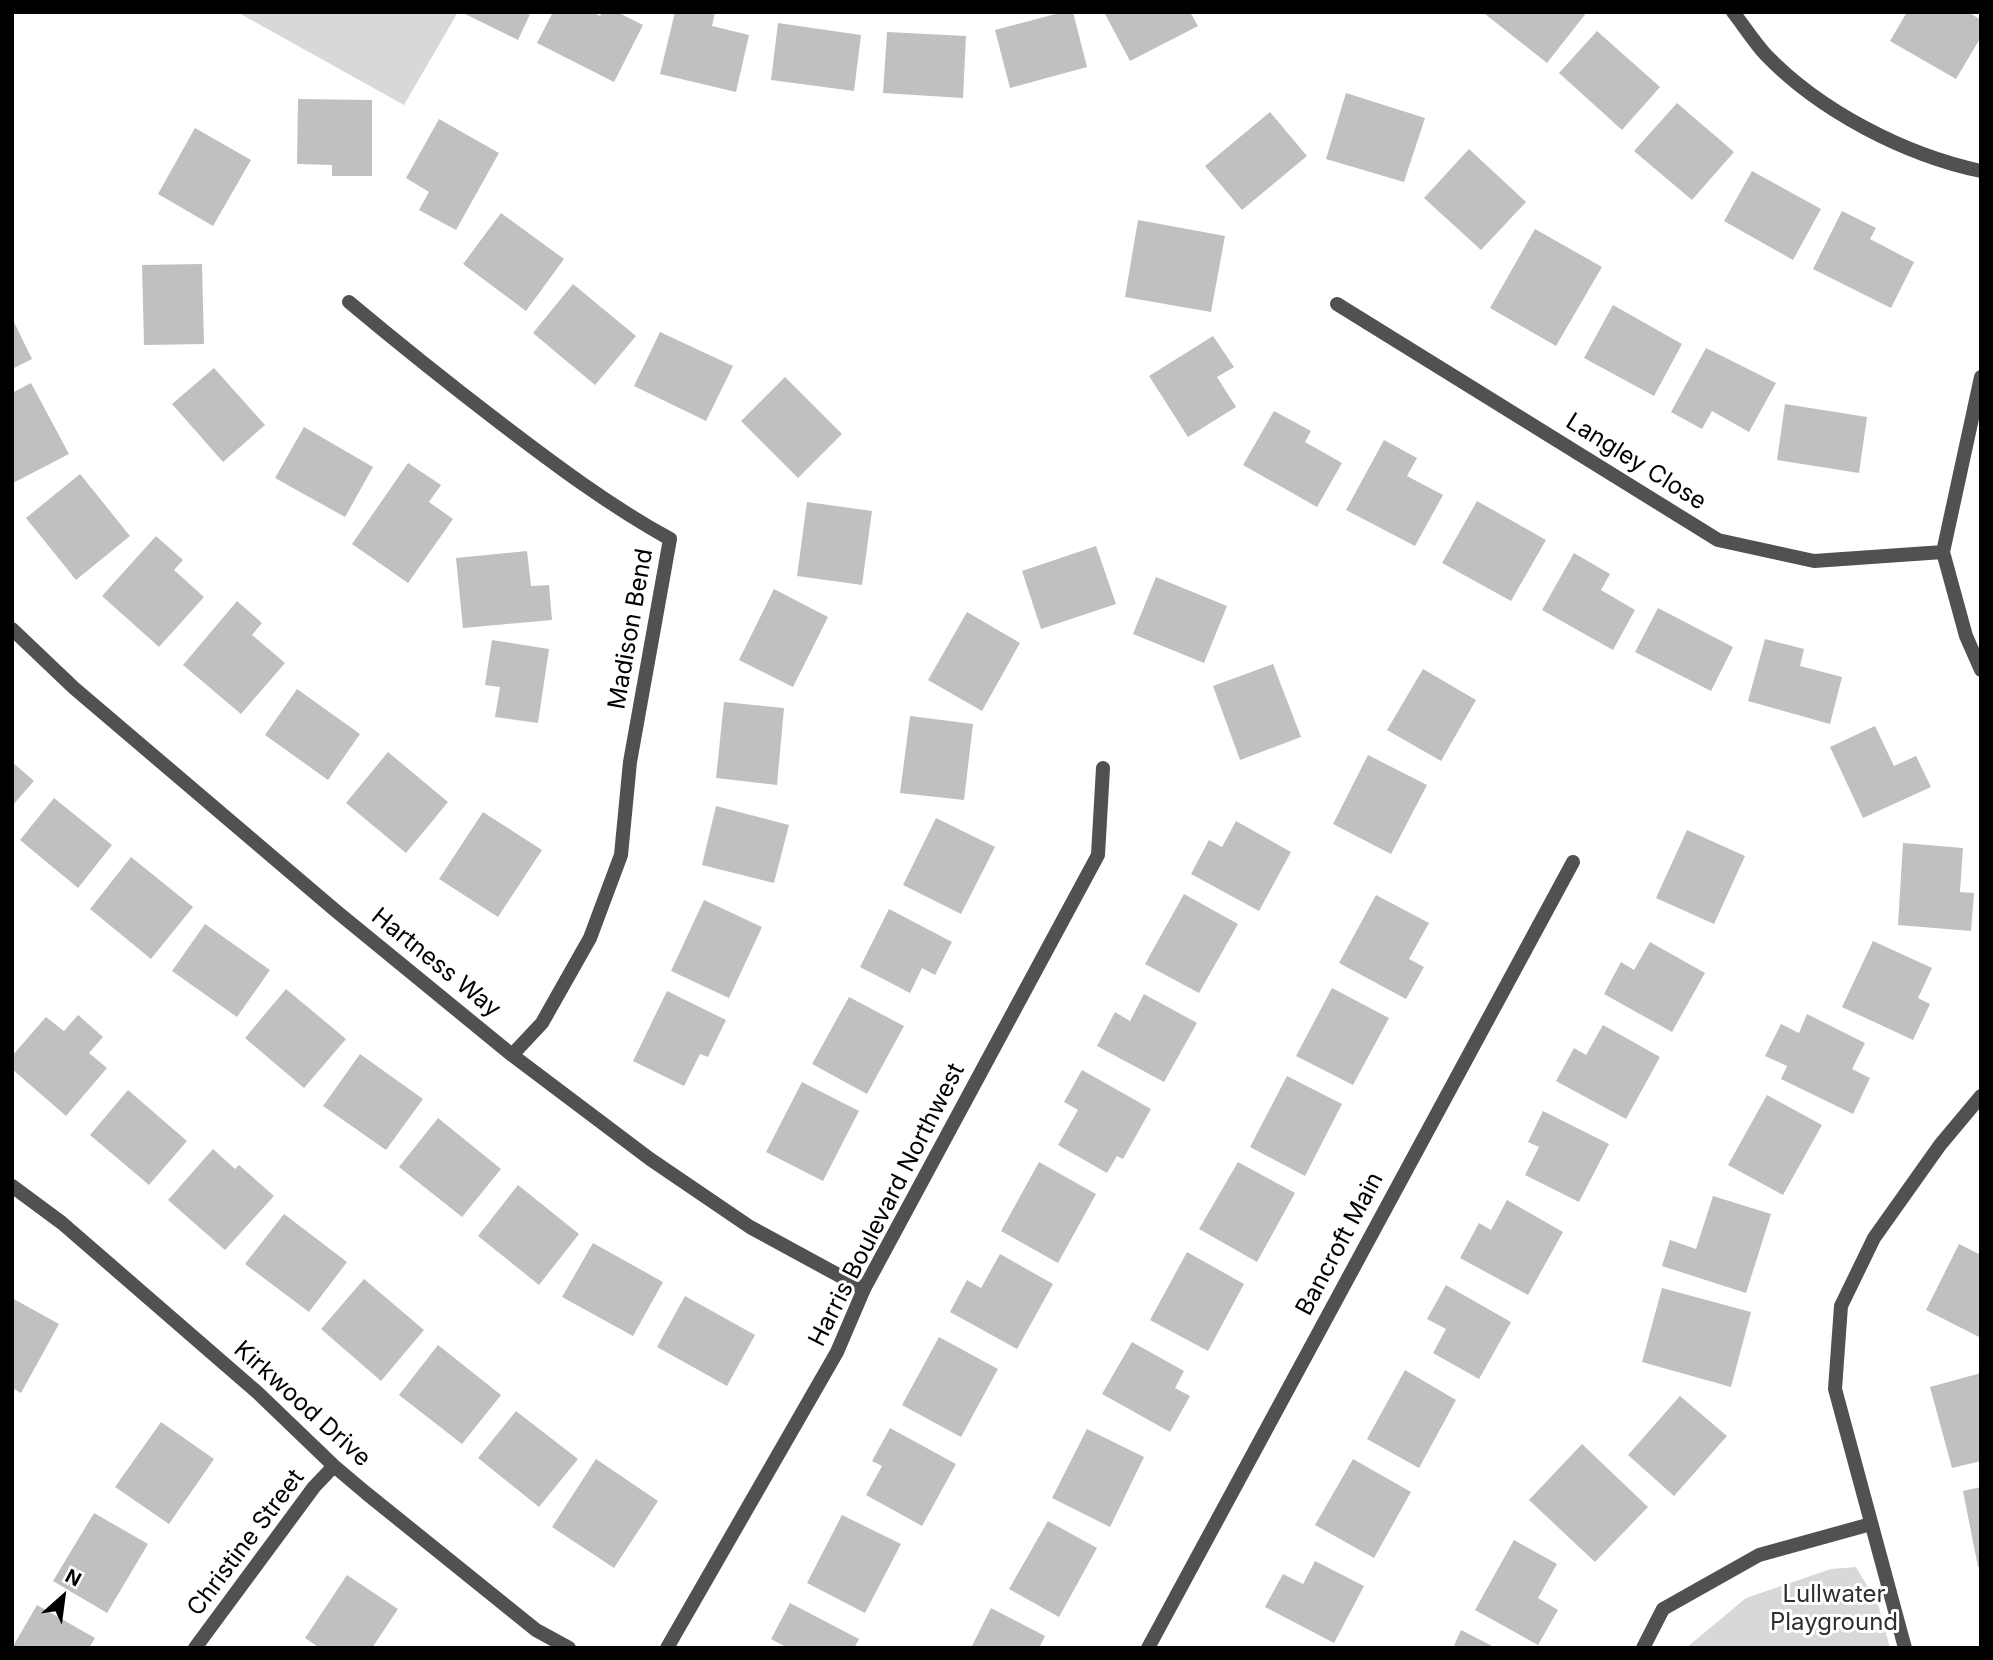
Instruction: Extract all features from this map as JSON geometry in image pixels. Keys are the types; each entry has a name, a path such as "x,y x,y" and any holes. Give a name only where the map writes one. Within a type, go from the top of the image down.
{"street":[{"path":"1733,12 1766,54 1827,104 1877,134 1952,165 1981,171"},
{"name":"Madison Bend","path":"349,302 405,349 553,463 637,521 670,540 631,762 621,855 590,938 542,1023 512,1055"},
{"name":"Langley Close","path":"1338,304 1718,540 1814,561 1943,552"},
{"path":"1981,377 1943,552 1966,636 1981,670"},
{"name":"Hartness Way","path":"12,629 74,688 336,911 512,1055 650,1159 750,1227 864,1289"},
{"name":"Harris Boulevard Northwest","path":"667,1648 837,1352 864,1289 1098,855 1103,768"},
{"name":"Bancroft Main","path":"1148,1648 1573,862"},
{"path":"1905,1648 1835,1389 1841,1306 1874,1238 1940,1145 1981,1096"},
{"name":"Kirkwood Drive","path":"12,1186 62,1223 258,1392 334,1466 526,1623 569,1648"},
{"name":"Christine Street","path":"195,1648 314,1488 334,1466"},
{"path":"1643,1648 1663,1609 1759,1555 1871,1524"}],"green space":[{"path":"237,12 458,12 404,105"},
{"name":"Lullwater Playground","path":"1856,1567 1878,1604 1890,1648 1686,1648 1746,1598 1831,1569"}],"building":[{"path":"461,12 531,12 518,40"},
{"path":"553,12 592,12 600,16 602,12 617,12 643,25 614,82 537,43"},
{"path":"675,12 715,12 712,26 749,35 736,92 660,74"},
{"path":"1063,12 1073,12 1087,67 1010,88 995,30"},
{"path":"1104,12 1190,12 1198,26 1130,61"},
{"path":"1587,12 1547,63 1485,14"},
{"path":"1907,12 1968,12 1981,20 1981,37 1956,79 1890,41"},
{"path":"778,23 861,35 854,91 771,80"},
{"path":"1597,31 1660,87 1622,130 1559,73"},
{"path":"887,32 966,36 963,98 883,93"},
{"path":"1346,93 1425,118 1404,182 1326,159"},
{"path":"298,99 372,100 372,176 332,176 332,165 297,164"},
{"path":"1677,103 1734,152 1692,200 1634,151"},
{"path":"1270,112 1307,156 1242,210 1205,166"},
{"path":"439,119 499,153 456,230 419,210 429,192 406,178"},
{"path":"195,128 251,160 213,226 158,194"},
{"path":"1469,149 1526,202 1481,250 1424,198"},
{"path":"1752,171 1821,209 1793,260 1724,221"},
{"path":"1842,211 1876,228 1870,239 1914,262 1891,308 1813,269"},
{"path":"501,213 564,259 526,311 463,264"},
{"path":"1138,220 1225,236 1211,312 1125,297"},
{"path":"1535,229 1602,267 1556,346 1490,308"},
{"path":"202,264 204,344 144,345 142,265"},
{"path":"573,284 636,336 595,385 533,333"},
{"path":"1613,305 1682,344 1654,396 1584,358"},
{"path":"12,318 32,359 12,369"},
{"path":"660,332 733,366 706,421 634,386"},
{"path":"1213,336 1234,367 1217,377 1236,407 1188,437 1149,376"},
{"path":"1706,348 1776,383 1749,432 1712,411 1702,429 1671,412"},
{"path":"214,368 265,425 223,462 172,404"},
{"path":"785,377 842,434 798,478 741,421"},
{"path":"31,383 69,454 13,483 12,393"},
{"path":"1785,404 1867,417 1859,473 1777,460"},
{"path":"1274,411 1311,431 1305,442 1342,463 1317,507 1243,465"},
{"path":"304,427 373,467 345,517 275,478"},
{"path":"1384,440 1417,458 1407,476 1443,495 1415,546 1346,510"},
{"path":"408,463 441,485 429,502 453,519 408,583 352,544"},
{"path":"80,474 130,536 76,580 26,518"},
{"path":"1477,501 1546,540 1511,601 1442,563"},
{"path":"807,502 872,511 862,585 797,576"},
{"path":"156,536 183,560 174,570 204,597 159,647 102,596"},
{"path":"1096,546 1116,604 1041,629 1022,571"},
{"path":"527,551 531,586 549,585 552,620 463,628 456,558"},
{"path":"1574,553 1610,574 1601,590 1635,610 1613,650 1542,610"},
{"path":"1156,577 1227,606 1204,663 1133,634"},
{"path":"774,589 828,617 793,687 739,660"},
{"path":"237,601 262,623 252,635 285,663 241,714 183,665"},
{"path":"1658,608 1733,647 1711,691 1635,652"},
{"path":"967,612 1020,643 982,711 928,680"},
{"path":"1765,639 1804,649 1800,666 1842,677 1830,724 1748,701"},
{"path":"492,640 549,649 538,723 495,717 500,687 485,685"},
{"path":"1273,664 1301,737 1240,760 1213,686"},
{"path":"1423,669 1476,700 1441,761 1387,730"},
{"path":"297,689 360,734 328,780 265,735"},
{"path":"724,702 784,708 777,785 716,778"},
{"path":"910,716 973,724 964,800 900,793"},
{"path":"1875,726 1894,766 1916,756 1931,787 1863,818 1830,747"},
{"path":"388,752 448,802 406,853 346,803"},
{"path":"1368,755 1427,785 1391,854 1333,824"},
{"path":"12,762 34,781 12,806"},
{"path":"54,798 112,845 78,888 20,840"},
{"path":"716,806 789,825 774,883 702,865"},
{"path":"483,812 542,850 498,917 439,879"},
{"path":"936,818 995,847 961,914 903,885"},
{"path":"1236,821 1291,852 1259,911 1191,874 1209,840 1222,847"},
{"path":"1687,830 1745,856 1714,924 1656,898"},
{"path":"1903,843 1963,848 1960,892 1974,893 1971,931 1898,925"},
{"path":"131,857 193,907 151,959 90,909"},
{"path":"1184,894 1238,924 1199,993 1145,964"},
{"path":"1376,895 1429,923 1409,959 1424,967 1406,999 1339,963"},
{"path":"704,900 762,927 729,998 671,971"},
{"path":"889,909 952,942 935,975 922,968 910,993 860,967"},
{"path":"205,924 270,970 237,1017 172,971"},
{"path":"1873,941 1932,968 1918,998 1930,1004 1913,1040 1842,1007"},
{"path":"1650,942 1705,973 1672,1032 1604,994 1621,962 1634,970"},
{"path":"1332,988 1389,1018 1353,1085 1296,1056"},
{"path":"286,989 346,1039 304,1088 245,1038"},
{"path":"667,991 726,1020 708,1057 700,1054 684,1086 633,1061"},
{"path":"1144,994 1197,1023 1164,1082 1097,1046 1115,1012 1130,1021"},
{"path":"849,997 904,1026 867,1094 812,1064"},
{"path":"1807,1014 1865,1043 1852,1069 1870,1078 1853,1114 1781,1079 1787,1066 1765,1056 1781,1024 1799,1033"},
{"path":"78,1015 103,1037 89,1053 107,1068 66,1116 12,1069 12,1056 46,1017 64,1031"},
{"path":"1603,1025 1660,1057 1626,1119 1556,1081 1574,1048 1586,1055"},
{"path":"360,1054 423,1099 386,1150 323,1106"},
{"path":"1082,1070 1151,1109 1123,1159 1117,1156 1107,1173 1058,1145 1078,1110 1064,1102"},
{"path":"1287,1076 1342,1104 1305,1176 1250,1147"},
{"path":"802,1082 859,1111 823,1181 766,1152"},
{"path":"128,1090 187,1141 149,1185 90,1135"},
{"path":"1767,1095 1822,1125 1783,1195 1728,1165"},
{"path":"1543,1111 1609,1144 1579,1202 1525,1175 1539,1147 1528,1142"},
{"path":"438,1118 501,1169 462,1217 399,1167"},
{"path":"213,1149 235,1169 239,1165 274,1196 225,1250 168,1200"},
{"path":"1039,1162 1096,1194 1058,1263 1001,1231"},
{"path":"1238,1162 1295,1193 1257,1262 1199,1229"},
{"path":"518,1185 579,1234 539,1285 478,1236"},
{"path":"1713,1196 1771,1214 1746,1293 1662,1266 1670,1240 1696,1249"},
{"path":"1507,1200 1563,1232 1528,1295 1460,1258 1479,1223 1491,1230"},
{"path":"284,1214 347,1262 309,1312 245,1264"},
{"path":"593,1243 663,1282 633,1336 562,1297"},
{"path":"1959,1244 1981,1255 1981,1338 1926,1310"},
{"path":"1187,1252 1244,1284 1208,1351 1150,1320"},
{"path":"1000,1254 1053,1284 1017,1349 950,1312 967,1280 981,1288"},
{"path":"364,1279 424,1330 381,1381 321,1329"},
{"path":"1446,1285 1511,1322 1479,1379 1433,1353 1446,1329 1427,1319"},
{"path":"1662,1288 1751,1312 1731,1387 1642,1362"},
{"path":"685,1296 755,1335 727,1386 657,1347"},
{"path":"12,1298 59,1324 21,1393 12,1388"},
{"path":"939,1337 998,1369 961,1437 902,1405"},
{"path":"1132,1342 1184,1371 1175,1388 1190,1396 1170,1432 1102,1394"},
{"path":"438,1345 501,1395 462,1444 399,1395"},
{"path":"1405,1370 1456,1400 1419,1468 1367,1439"},
{"path":"1981,1373 1981,1461 1952,1468 1930,1387"},
{"path":"1680,1396 1727,1436 1674,1496 1628,1455"},
{"path":"516,1411 578,1459 539,1507 478,1458"},
{"path":"161,1422 214,1459 169,1524 115,1487"},
{"path":"890,1428 956,1464 922,1526 866,1495 882,1466 872,1461"},
{"path":"1087,1429 1144,1457 1110,1527 1052,1498"},
{"path":"1582,1444 1648,1507 1595,1562 1529,1500"},
{"path":"596,1459 658,1501 614,1568 552,1527"},
{"path":"1353,1459 1411,1492 1374,1558 1315,1525"},
{"path":"1981,1487 1981,1567 1978,1567 1963,1491"},
{"path":"94,1513 148,1544 107,1613 53,1581"},
{"path":"842,1515 901,1544 865,1613 807,1583"},
{"path":"1048,1521 1097,1548 1059,1617 1009,1589"},
{"path":"1514,1540 1557,1564 1538,1598 1558,1610 1538,1645 1475,1610"},
{"path":"1315,1561 1364,1586 1334,1643 1265,1607 1283,1574 1303,1584"},
{"path":"347,1575 398,1609 372,1648 320,1648 305,1638"},
{"path":"790,1603 859,1639 854,1648 783,1648 784,1646 771,1639"},
{"path":"37,1605 95,1638 89,1648 12,1648"},
{"path":"991,1608 1045,1636 1039,1648 971,1648"},
{"path":"1461,1630 1496,1648 1453,1648"}]}
